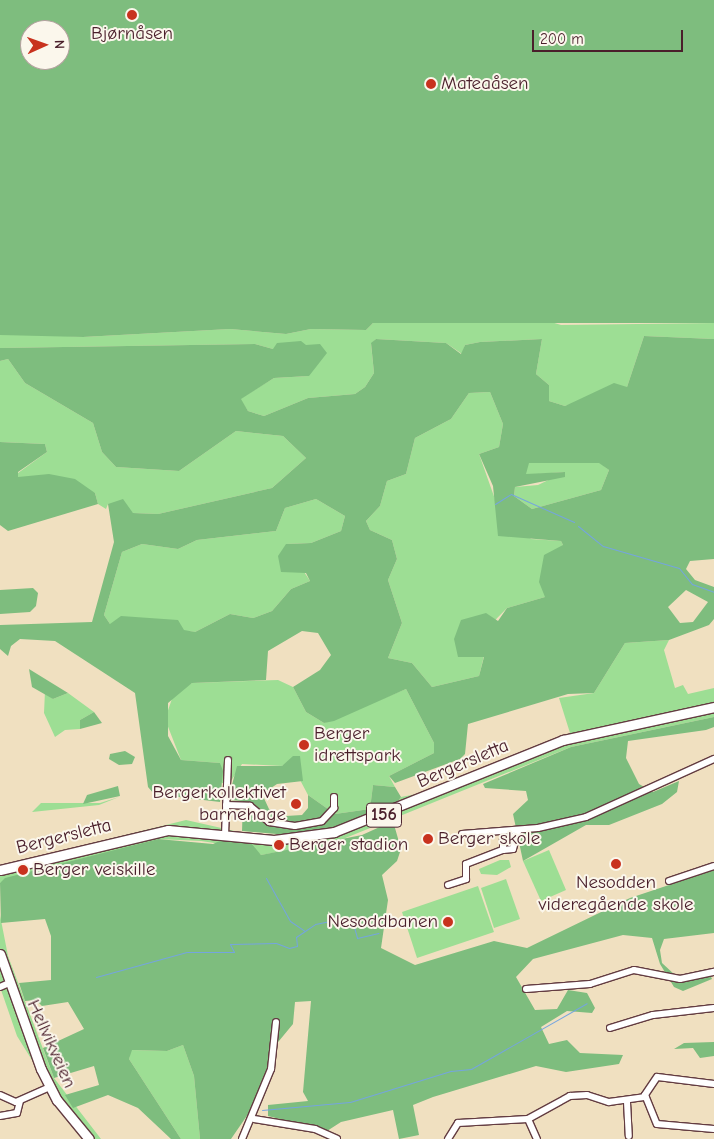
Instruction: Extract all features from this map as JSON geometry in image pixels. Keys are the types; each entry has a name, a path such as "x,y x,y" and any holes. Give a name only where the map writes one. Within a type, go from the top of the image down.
{"main road":[{"name":"Bergersletta","path":"0,870 157,831 282,840 334,832 563,740 714,707"},
{"name":"Hellvikveien","path":"0,954 4,985 50,1087 88,1139"}],"street":[{"path":"462,834 517,833 592,815 714,759"},
{"path":"226,835 228,760"},
{"path":"226,805 250,806 269,822 295,826 322,821 334,808 334,797"},
{"path":"448,885 466,879 466,864 503,850 513,849 517,833"},
{"path":"669,881 714,866"},
{"path":"526,989 590,984 634,970 680,979 714,972"},
{"path":"610,1028 662,1013 714,1008"},
{"path":"242,1139 254,1119 274,1060 276,1022"},
{"path":"712,1083 655,1078 646,1097 657,1124 714,1129"},
{"path":"0,1096 20,1101 50,1087"},
{"path":"448,1139 458,1124 528,1119 556,1101 578,1095 627,1102 646,1097"},
{"path":"0,1116 18,1112 20,1101"},
{"path":"627,1102 629,1136"},
{"path":"254,1119 315,1129 337,1139"},
{"path":"528,1119 537,1139"}],"green space":[{"path":"0,0 714,0 714,323 373,323 366,330 311,329 286,334 230,329 83,337 0,335"},
{"path":"548,321 561,325 714,323 714,339 644,336 627,387 565,406 549,401 549,385 536,374 542,339 480,342 465,345 462,354 446,343 376,339 371,344 374,373 365,387 355,394 308,398 264,416 248,411 240,399 274,378 309,376 273,349 255,344 0,348 0,335 8,332 83,337 230,329 286,334 311,329 366,330 373,323"},
{"path":"644,336 714,339 714,559 690,561 686,569 695,580 714,587 714,619 709,625 669,640 625,643 594,693 568,694 468,724 465,754 460,759 395,783 389,776 434,753 434,743 406,689 334,721 324,723 306,712 293,687 320,670 331,655 318,633 302,631 268,651 266,680 192,683 168,703 168,736 181,760 220,763 223,771 220,802 154,794 148,787 135,693 55,641 20,639 11,646 8,656 0,649 0,625 92,622 114,542 108,504 123,499 133,513 158,514 272,488 306,458 283,436 236,431 179,471 116,467 102,452 93,423 25,383 8,359 0,361 0,348 255,344 273,349 277,343 301,341 306,345 320,344 327,353 309,376 274,378 241,399 248,411 264,416 308,398 355,394 365,387 374,373 371,343 376,339 446,343 461,354 465,345 480,342 542,339 536,374 549,385 549,401 565,406 614,383 627,387","holes":["490,392 503,424 499,447 479,454 493,486 498,536 561,541 563,545 544,555 539,582 545,597 507,608 498,621 486,613 461,620 454,639 458,657 484,657 479,676 432,687 412,663 388,658 402,623 388,580 397,559 392,540 370,530 366,521 380,506 387,481 406,474 415,438 451,419 469,393","529,463 599,463 609,470 601,490 532,509 514,496 515,487 565,477 565,472 526,474","316,499 345,516 341,531 311,543 286,544 278,556 281,572 306,573 310,581 291,589 272,611 253,618 230,614 195,632 184,630 178,620 121,616 110,624 104,615 122,552 142,544 178,549 197,540 276,531 285,508","686,590 708,602 693,622 680,623 668,607"]},
{"path":"8,359 25,383 93,423 102,452 116,467 179,471 236,431 283,436 306,458 272,488 158,514 133,513 108,504 106,509 98,504 95,493 18,477 18,473 47,452 45,444 0,442 0,361"},
{"path":"490,392 503,424 499,447 479,454 496,502 531,539 561,541 563,545 545,597 507,608 459,657 484,656 479,676 432,687 412,663 388,658 402,623 388,580 397,559 392,540 370,530 366,521 380,506 387,481 406,474 415,438 451,419 469,393"},
{"path":"0,442 45,444 47,452 18,472 18,477 49,474 75,479 95,493 98,504 8,531 0,525"},
{"path":"599,462 609,470 601,490 532,509 514,496 515,487 538,485 565,472 525,475 528,463"},
{"path":"316,499 345,516 341,531 311,543 286,544 310,581 291,589 272,611 253,618 230,614 195,632 110,624 104,615 122,552 142,544 178,549 197,540 276,531 285,508"},
{"path":"33,588 38,593 36,606 30,612 0,614 0,590"},
{"path":"669,640 664,650 675,688 683,685 688,694 714,688 714,717 571,747 338,841 261,855 254,849 201,841 158,839 0,883 0,866 186,820 248,834 288,835 395,806 401,797 432,791 570,733 559,698 594,693 625,643"},
{"path":"29,669 68,693 53,699 32,687"},
{"name":"Berger idrettspark","path":"278,680 293,687 306,712 324,723 406,689 434,743 434,753 389,776 395,787 373,785 370,809 335,814 308,795 290,761 282,766 242,764 229,784 222,783 220,763 181,760 165,719 174,693 192,683"},
{"path":"45,691 53,699 68,693 94,712 80,720 80,729 65,730 55,737 44,713"},
{"path":"94,712 102,723 80,729 80,720"},
{"path":"714,717 714,727 706,730 628,741 626,758 639,784 653,792 679,781 677,792 662,804 609,825 586,825 523,861 513,814 528,800 526,791 485,788 483,784 571,747"},
{"path":"125,751 135,757 132,764 119,765 109,759 110,754"},
{"path":"293,756 300,756 303,781 277,784 262,794 269,809 286,816 302,815 308,808 308,795 335,814 370,809 373,785 395,787 401,797 395,806 340,829 288,835 242,831 243,801 228,800 237,766 282,766"},
{"path":"118,786 120,796 83,804 87,795"},
{"path":"119,797 99,805 32,812 41,803 100,803"},
{"path":"393,821 401,849 397,861 382,875 388,900 381,948 415,965 494,941 527,948 630,898 714,870 714,933 664,939 660,950 662,963 675,975 691,980 710,975 712,979 683,991 674,987 660,964 652,938 623,935 533,959 516,977 535,1010 557,1009 568,990 587,993 595,1008 592,1013 567,1011 541,1027 549,1044 567,1040 580,1053 623,1055 619,1064 566,1072 536,1066 433,1097 413,1105 419,1135 399,1139 393,1110 341,1122 327,1131 268,1116 268,1105 308,1101 303,1092 311,1001 295,1002 293,1024 274,1047 255,1104 231,1139 200,1139 194,1076 183,1045 167,1051 132,1050 129,1059 181,1139 171,1139 138,1108 108,1095 73,1108 65,1095 99,1085 94,1066 54,1078 43,1048 84,1029 68,1002 42,1006 36,1000 25,1001 19,983 51,980 51,936 45,919 1,923 0,883 5,878 158,839 213,844 224,839 251,843 261,855 362,835"},
{"path":"549,850 566,890 541,901 523,861"},
{"path":"500,860 509,860 511,867 497,875 481,874 479,869"},
{"path":"506,879 520,919 494,928 481,888"},
{"name":"Nesoddbanen","path":"478,886 494,932 417,958 402,912"},
{"path":"0,915 8,956 54,1078 101,1139 84,1139 74,1128 17,1036 0,987"},
{"path":"714,1042 714,1056 700,1058 693,1048 674,1049 684,1043"},
{"path":"183,1045 194,1076 200,1139 181,1139 129,1059 131,1050 167,1051"}],"waterway":[{"path":"495,504 511,494 574,522"},
{"path":"578,526 603,546 679,568 692,584 714,592"},
{"path":"266,878 290,921 305,931"},
{"path":"96,977 187,952 234,952 230,944 276,943 289,948 297,946 296,937 315,924 341,919 352,920 357,938 378,933"},
{"path":"262,1110 350,1102 451,1071 471,1069 587,1003"}],"place":[{"name":"Bjørnåsen","path":"132,15"},
{"name":"Mateaåsen","path":"431,84"},
{"name":"Berger idrettspark","path":"304,745"},
{"name":"Bergerkollektivet barnehage","path":"296,804"},
{"name":"Berger skole","path":"428,839"},
{"name":"Berger stadion","path":"279,845"},
{"name":"Nesodden videregående skole","path":"616,864"},
{"name":"Berger veiskille","path":"23,870"},
{"name":"Nesoddbanen","path":"448,922"}]}
